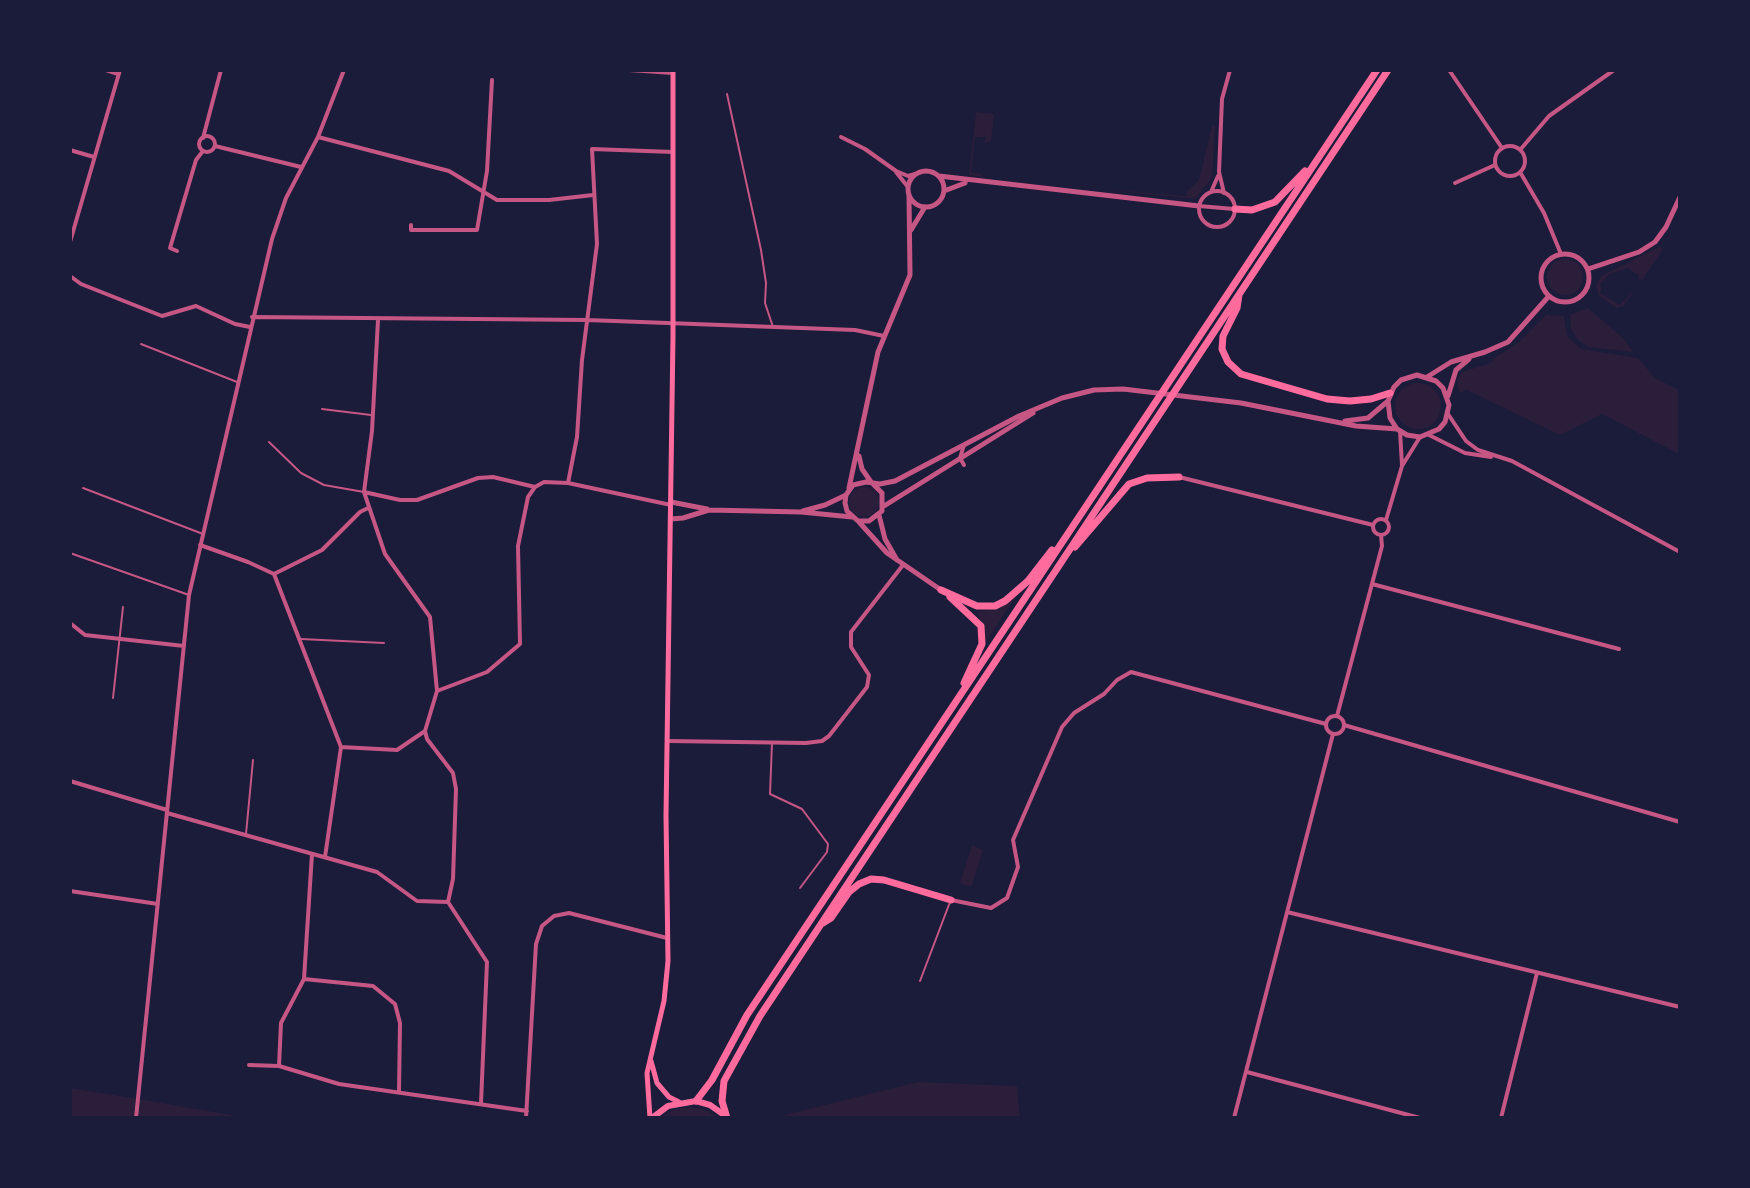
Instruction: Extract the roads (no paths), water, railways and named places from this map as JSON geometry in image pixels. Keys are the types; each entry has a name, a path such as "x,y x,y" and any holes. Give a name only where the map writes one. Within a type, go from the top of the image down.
{"highway":[{"path":"696,1101 712,1080 747,1015 1377,70"},
{"path":"727,1118 722,1092 729,1068 818,926 1388,70"},
{"path":"1235,209 1252,210 1275,202 1329,141"},
{"path":"1239,293 1237,308 1223,336 1222,349 1228,362 1242,374 1327,399 1350,401 1371,399 1390,393"},
{"path":"1052,574 1129,484 1154,477 1179,477"},
{"path":"941,590 986,608 1005,601 1028,581 1093,497"},
{"path":"941,590 976,620 982,633 978,655 958,698"},
{"path":"818,926 831,918 849,892 859,884 871,879 884,880 951,900"}],"main road":[{"path":"651,1118 647,1073 664,1001 668,938 673,72"},
{"path":"651,1059 657,1083 669,1097 679,1102"},
{"path":"651,1118 668,1106 679,1102 696,1101 710,1105 727,1118"}],"street":[{"path":"70,242 119,72 106,70"},
{"path":"203,151 199,144 203,138 221,70"},
{"path":"136,1118 189,595 252,317 273,239 286,198 318,137 344,70"},
{"path":"630,70 673,72"},
{"path":"1224,193 1219,172 1222,99 1230,70"},
{"path":"1449,70 1502,148"},
{"path":"1520,150 1549,116 1614,70"},
{"path":"411,225 411,230 477,230 487,171 492,80"},
{"path":"203,138 211,137 215,146"},
{"path":"318,137 448,171 497,200 549,200 593,195"},
{"path":"840,137 865,149 896,171 908,176 925,171 970,182 1235,209"},
{"path":"215,146 301,167"},
{"path":"203,151 210,152 215,146"},
{"path":"1511,146 1520,150 1525,161 1520,172 1515,175 1503,174 1495,165 1496,155 1502,148 1511,146"},
{"path":"568,483 577,437 587,320 597,244 592,149 674,152"},
{"path":"70,150 94,158"},
{"path":"177,251 170,248 196,160 203,151"},
{"path":"1455,183 1495,165"},
{"path":"896,171 908,187 910,275 871,377 859,450 847,492 847,511 887,553 941,590"},
{"path":"1211,192 1224,193 1232,199 1235,209 1232,220 1217,227 1203,221 1199,207 1203,198 1211,192 1219,172"},
{"path":"1520,172 1544,213 1561,254"},
{"path":"908,187 915,174"},
{"path":"910,234 917,217 925,207 940,201 944,191 939,176"},
{"path":"944,191 970,182"},
{"path":"909,196 913,202 925,207"},
{"path":"1588,269 1639,252 1655,242 1666,227 1680,197"},
{"path":"1561,254 1575,256 1588,269 1588,284 1577,299 1559,302 1549,296 1542,285 1543,268 1549,259 1561,254"},
{"path":"70,276 81,284 162,316 196,306 234,324 250,327"},
{"path":"1427,377 1451,362 1508,342 1549,296"},
{"path":"252,317 378,320 587,320 855,330 885,336"},
{"path":"378,320 370,452 364,492 385,554 430,616 437,691 425,731 427,739 453,773 456,789 453,879 448,902 487,962 482,1103"},
{"path":"1476,355 1456,370 1448,396 1449,414 1466,441 1478,450 1512,461 1680,552"},
{"path":"1402,466 1398,429 1390,418 1388,401 1390,393 1408,377 1427,377 1436,381 1448,396"},
{"path":"801,512 825,506 859,483 895,481 1046,404 1094,390 1137,391 1251,404 1356,426 1398,429 1420,437 1430,435 1439,429 1449,414"},
{"path":"1337,421 1368,418 1388,401"},
{"path":"858,521 869,521 879,515 884,506 1046,404"},
{"path":"1430,435 1465,453 1498,457"},
{"path":"1381,536 1389,529 1386,520 1402,466 1420,437"},
{"path":"964,445 968,453"},
{"path":"964,445 960,458 964,465"},
{"path":"859,450 862,469 882,493 884,506"},
{"path":"364,492 400,500 417,500 478,478 493,477 535,486"},
{"path":"1179,477 1373,525"},
{"path":"437,691 487,672 520,644 518,546 528,497 535,486 544,482 568,483 709,510 801,512 852,517"},
{"path":"274,574 322,550 360,512 368,508"},
{"path":"671,519 709,510"},
{"path":"879,515 885,539 897,561"},
{"path":"1373,525 1378,520 1386,520"},
{"path":"1337,716 1382,546 1381,536 1374,531 1373,525"},
{"path":"200,545 274,574 301,639 340,747 325,857"},
{"path":"668,741 772,743 822,741 830,736 867,687 869,675 851,647 851,632 903,565"},
{"path":"1372,584 1619,649"},
{"path":"70,623 85,635 184,646"},
{"path":"951,900 980,908 991,908 1007,898 1018,867 1013,840 1062,727 1074,713 1104,694 1117,680 1131,672 1326,724 1333,734 1234,1118"},
{"path":"1326,724 1329,719 1337,716"},
{"path":"1337,716 1344,725 1680,822"},
{"path":"1333,734 1339,733 1344,725"},
{"path":"340,747 397,750 425,731"},
{"path":"70,781 377,872 417,902 448,902"},
{"path":"279,1066 281,1023 304,979 312,854"},
{"path":"70,891 158,904"},
{"path":"1287,912 1680,1007"},
{"path":"526,1118 536,944 538,933 547,920 569,913 668,938"},
{"path":"1501,1118 1537,973"},
{"path":"304,979 373,986 395,1004 400,1023 399,1091"},
{"path":"249,1065 279,1066 339,1084 527,1111"},
{"path":"1247,1072 1420,1118"}],"lane":[{"path":"728,94 761,250 766,283 765,303 772,327"},
{"path":"141,344 237,382"},
{"path":"322,409 371,415"},
{"path":"268,442 301,473 324,485 364,492"},
{"path":"83,488 202,534"},
{"path":"70,553 189,595"},
{"path":"113,698 123,607"},
{"path":"301,639 384,643"},
{"path":"772,743 770,794 801,809 828,844 827,852 800,888"},
{"path":"246,834 253,760"},
{"path":"920,981 951,900"}]}
